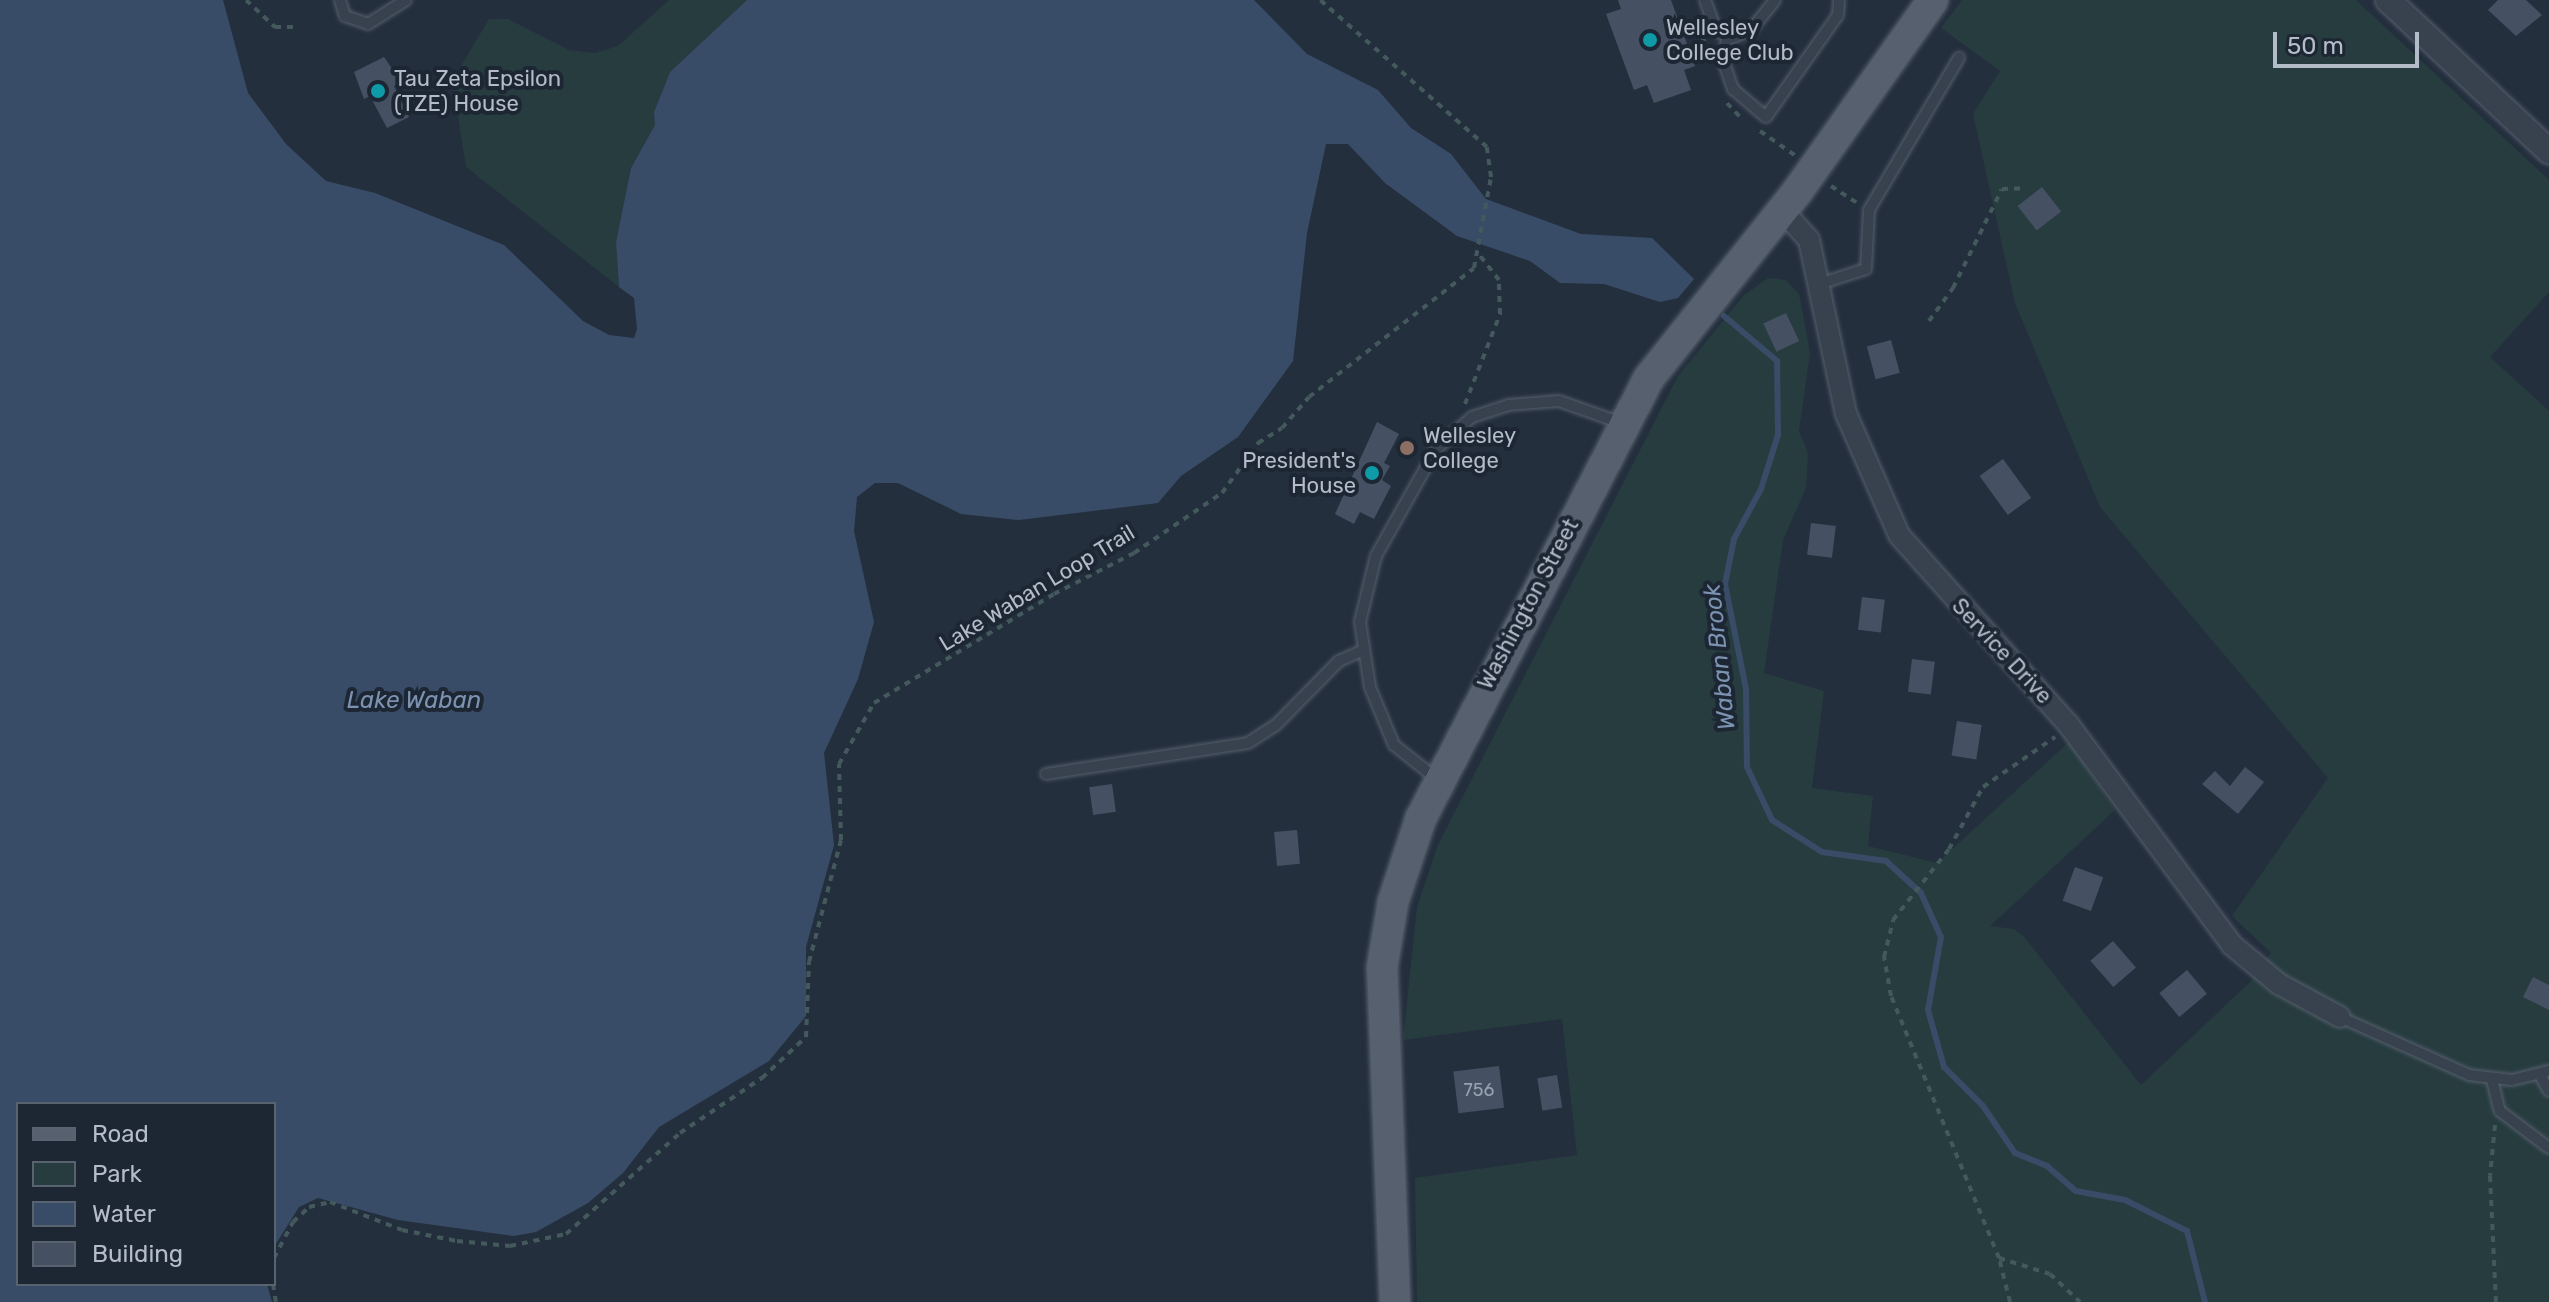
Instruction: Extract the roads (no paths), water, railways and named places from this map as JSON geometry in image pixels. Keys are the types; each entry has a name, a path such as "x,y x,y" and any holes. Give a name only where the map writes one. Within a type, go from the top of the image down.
{"main road":[{"name":"Washington Street","path":"1395,1302 1382,968 1399,877 1438,779 1623,424 1684,328 1783,211 1933,0"}],"street":[{"path":"2388,0 2549,151"},
{"name":"Service Drive","path":"1783,211 1809,240 1846,414 1891,522 2068,724 2240,954 2279,984 2340,1017"}],"lane":[{"path":"340,0 345,16 368,24 406,0"},
{"path":"1705,0 1714,25 1727,37"},
{"path":"1727,37 1751,30 1775,0"},
{"path":"1727,37 1724,63 1733,89 1766,117 1838,15 1839,0"},
{"path":"1819,284 1866,269 1869,210 1959,58"},
{"path":"1438,779 1394,745 1361,651 1362,607 1371,568 1428,460 1450,433 1482,412 1545,401 1582,405 1623,424"},
{"path":"1046,774 1248,743 1276,725 1339,661 1361,651"},
{"path":"2340,1017 2457,1071 2492,1080 2545,1073 2549,1091"},
{"path":"2492,1080 2500,1111 2549,1148"}],"water":[{"name":"Lake Waban","path":"0,0 223,0 248,93 286,144 326,181 375,193 504,245 583,321 609,335 634,338 637,329 634,298 619,287 616,242 631,168 655,125 654,112 670,72 747,0 1254,0 1307,54 1378,90 1411,128 1451,154 1486,199 1581,234 1652,238 1694,279 1678,298 1660,302 1604,284 1560,283 1530,261 1457,236 1385,183 1348,144 1326,144 1307,233 1293,361 1238,437 1181,476 1158,503 1019,520 961,514 898,483 875,483 857,497 854,531 874,622 858,679 824,753 834,845 806,947 806,1016 769,1061 659,1127 623,1173 588,1203 536,1232 514,1236 398,1220 318,1198 299,1207 276,1244 276,1102 16,1102 16,1286 268,1286 272,1302 0,1302"}],"waterway":[{"name":"Waban Brook","path":"1724,316 1777,361 1778,435 1761,489 1734,539 1725,584 1746,689 1747,767 1772,820 1822,852 1886,861 1921,893 1941,937 1928,1010 1944,1067 1983,1106 2015,1153 2047,1166 2076,1191 2125,1200 2187,1231 2205,1302"}],"place":[{"name":"Wellesley College Club","path":"1650,40"},
{"name":"Tau Zeta Epsilon (TZE) House","path":"378,91"},
{"name":"Wellesley College","path":"1407,448"},
{"name":"President's House","path":"1372,473"}]}
